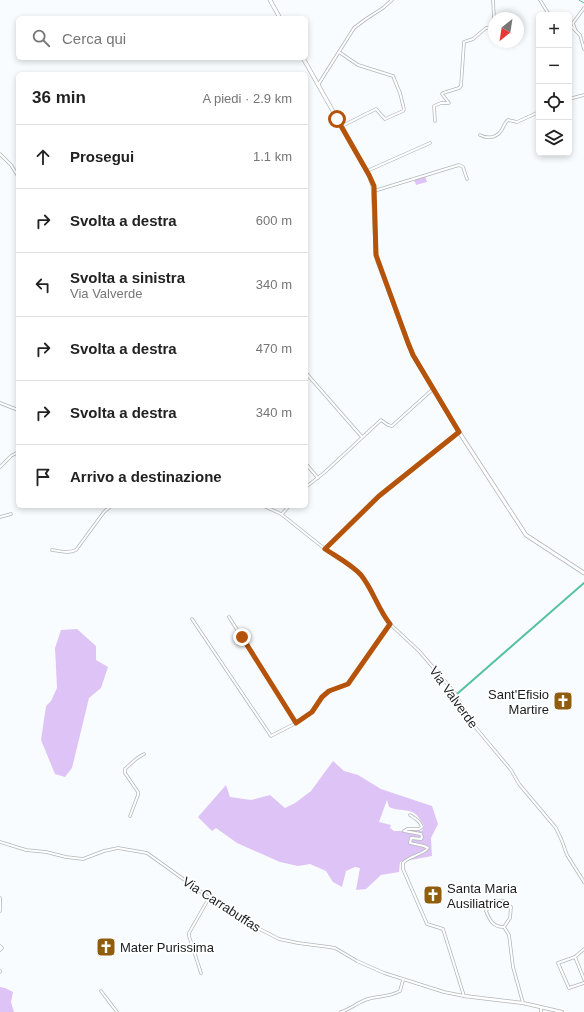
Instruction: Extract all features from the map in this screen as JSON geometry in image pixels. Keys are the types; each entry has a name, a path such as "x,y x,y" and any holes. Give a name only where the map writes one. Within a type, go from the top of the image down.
{"main road":[{"path":"270,0 279,16"},
{"path":"304,60 374,186 376,255 413,355 459,432 526,535 584,573"}],"street":[{"path":"318,85 354,28 392,0"},
{"path":"493,0 494,12"},
{"path":"540,0 548,12"},
{"path":"576,30 573,23 584,8"},
{"path":"572,27 580,35 584,48"},
{"path":"435,121 434,106 440,103 449,103 442,94 461,86 464,42 473,39 488,28"},
{"path":"339,52 358,65 393,76 400,93 404,109 403,112 384,119 376,109 342,126"},
{"path":"572,98 584,95"},
{"path":"480,135 486,138 491,137 501,131 508,120 517,122 536,113"},
{"path":"367,171 430,143"},
{"path":"0,154 11,165 16,173"},
{"path":"374,191 459,165 463,167 467,179"},
{"path":"308,375 362,438"},
{"path":"308,485 318,478 381,420 392,426 433,389"},
{"path":"0,404 16,409"},
{"path":"325,549 379,496 459,432"},
{"path":"0,467 16,453"},
{"path":"308,466 318,478"},
{"path":"52,550 72,552 76,550 104,512 109,508"},
{"name":"Via Valverde","path":"268,508 281,514 361,575 370,588 383,616 419,651 455,693 471,722 511,770 519,784 556,828 567,855 584,882"},
{"path":"281,514 287,508"},
{"path":"0,517 11,514"},
{"path":"229,617 296,723"},
{"path":"192,619 271,736 296,723 312,712 322,697 329,691 348,684 390,624"},
{"path":"130,816 138,792 125,773 125,769 144,754"},
{"path":"410,816 417,819 421,823 422,827 419,829 407,829 404,831 421,834 421,839 411,838 410,843 428,848 424,852 406,859 403,863 403,869 427,924 443,929 464,996"},
{"name":"Via Carrabuffas","path":"0,843 26,850 83,859 104,851 118,848 147,853 209,898 246,922 279,939 336,948 357,962 403,980 444,992 464,996 523,1003 562,1012"},
{"path":"0,898 0,911"},
{"path":"201,973 189,932 209,898"},
{"path":"499,901 503,901 508,904 512,911 510,918 504,927 497,927 494,925 488,917 486,911 489,907 499,901"},
{"path":"504,927 509,935 513,967 523,1003"},
{"path":"0,946 2,948 0,950"},
{"path":"584,949 575,957 558,963 569,988 584,983"},
{"path":"575,957 584,979"},
{"path":"341,1012 348,1010 366,1000 395,994 400,991 403,980"},
{"path":"101,991 118,1012"},
{"path":"541,1007 541,1012"}],"shaded area":[{"path":"425,176 427,182 416,185 414,180"},
{"path":"77,629 96,646 96,660 108,667 101,688 89,698 72,768 65,777 55,774 41,740 46,706 51,701 57,688 55,648 61,630"},
{"path":"333,761 344,771 358,775 381,789 432,806 438,824 431,838 432,856 400,862 399,872 381,875 366,889 356,890 360,868 355,867 346,871 342,887 333,882 326,871 310,864 298,866 280,862 237,843 216,828 212,831 198,817 226,785 230,797 251,800 270,795 285,808 295,803 311,791","holes":["387,800 389,807 413,812 424,826 422,831 394,831 390,828 391,825 379,822"]},
{"path":"0,987 13,992 11,1002 14,1012 0,1012"}],"waterway":[{"path":"579,0 584,3"},
{"path":"457,694 584,583"}],"place":[{"name":"Sant'Efisio Martire","path":"563,701"},
{"name":"Santa Maria Ausiliatrice","path":"433,895"},
{"name":"Mater Purissima","path":"106,947"}],"route":[{"path":"242,637 296,723 312,712 322,697 329,691 348,684 390,624 383,616 370,588 361,575 325,549 379,496 459,432 413,355 408,343 376,255 374,186 337,119"}]}
